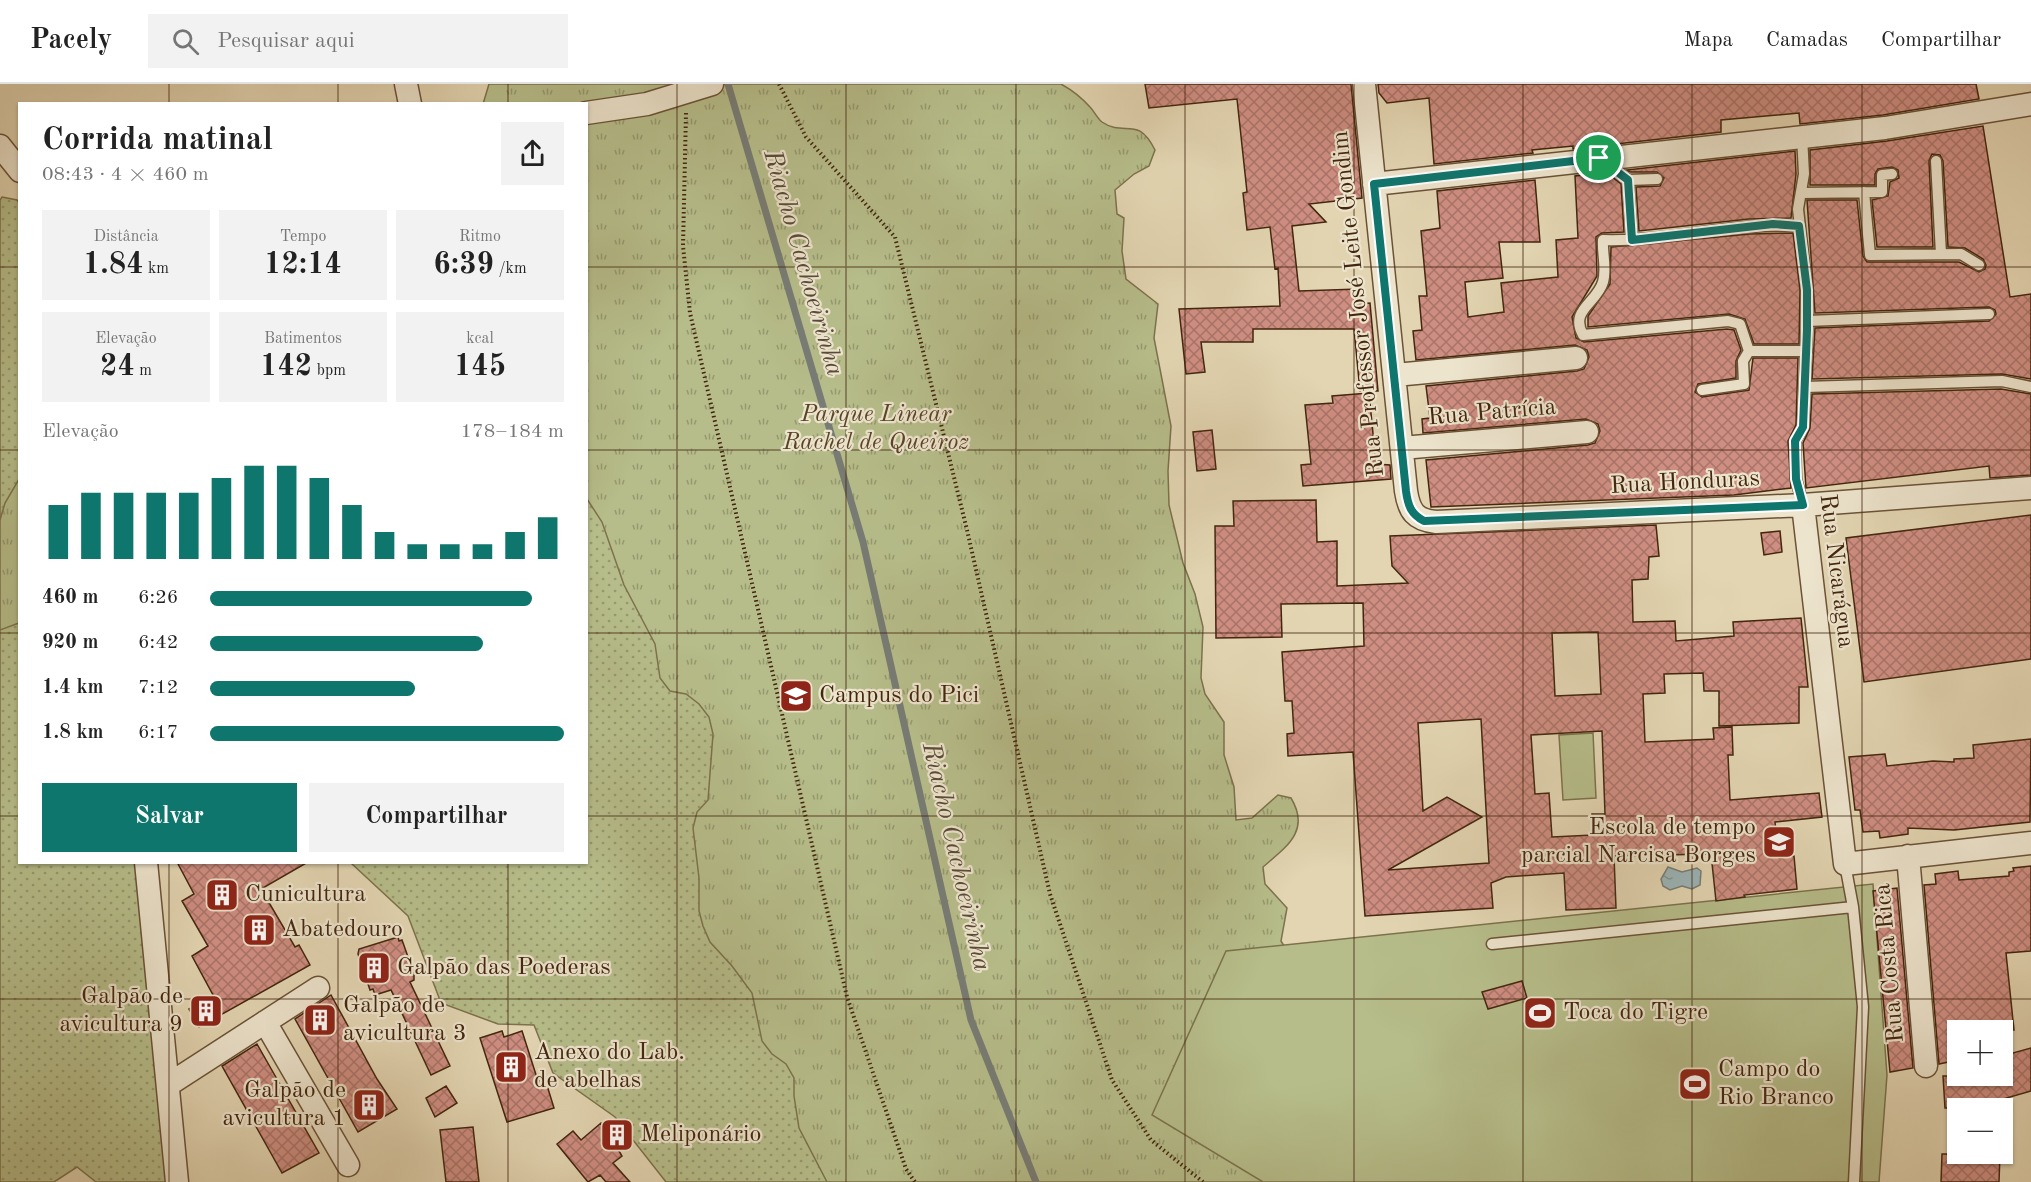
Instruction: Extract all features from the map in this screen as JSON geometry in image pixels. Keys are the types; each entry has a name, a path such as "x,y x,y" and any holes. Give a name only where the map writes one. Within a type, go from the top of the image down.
{"street":[{"path":"406,84 410,102"},
{"name":"Rua Professor José Leite Gondim","path":"1364,84 1408,506 1415,516"},
{"path":"588,113 647,104 700,89"},
{"path":"1374,184 1885,128 2031,104"},
{"path":"0,146 18,168"},
{"path":"1395,375 1576,358"},
{"name":"Rua Patrícia","path":"1402,448 1587,432"},
{"name":"Rua Honduras","path":"1415,516 1424,521 1436,522 1803,505 2031,488"},
{"name":"Rua Nicarágua","path":"1803,505 1845,864"},
{"path":"1845,864 2031,843"},
{"name":"Rua Costa Rica","path":"1908,856 1926,1066"},
{"path":"146,864 177,1182"},
{"path":"168,1085 318,988"},
{"path":"265,1022 348,1165"}],"lane":[{"name":"Rua Nicarágua","path":"1802,136 1804,166 1799,226 1807,321 1807,351 1803,427 1795,441 1796,479 1803,505"},
{"path":"1599,158 1628,180 1657,178"},
{"path":"1936,161 1941,254"},
{"path":"1801,193 1882,192 1882,175 1892,174"},
{"path":"1628,180 1632,240"},
{"path":"1864,192 1868,254 1961,254 1979,265"},
{"path":"1702,390 1744,384 1743,361 1749,351 1745,333 1736,322 1583,335 1580,311 1595,297 1603,281 1603,240 1632,240 1773,224 1799,226"},
{"path":"1807,321 1989,314"},
{"path":"1749,351 1807,351"},
{"path":"1805,387 2002,381 2031,387"},
{"path":"1845,864 1853,907 1863,1007 1854,1182"},
{"path":"1492,944 1853,907"}],"path":[{"path":"778,84 806,137 896,237 970,541 1050,894 1112,1080 1151,1140 1203,1182"},
{"path":"700,89 683,246 690,313 847,997 906,1169 915,1182"}],"green space":[{"name":"Parque Linear Rachel de Queiroz","path":"489,84 1061,84 1084,100 1102,122 1117,128 1136,130 1148,139 1155,150 1149,166 1134,174 1115,190 1117,214 1124,218 1122,251 1126,279 1158,304 1154,338 1171,426 1168,471 1169,505 1183,563 1195,594 1203,627 1201,678 1205,694 1224,722 1224,755 1234,787 1236,820 1252,818 1278,795 1291,798 1298,820 1297,829 1287,845 1263,867 1265,884 1287,908 1281,941 1289,954 1514,1182 827,1182 799,1128 794,1078 786,1064 772,1054 762,1041 752,993 710,942 699,911 699,878 693,828 697,812 708,800 713,734 709,717 699,704 686,694 670,691 660,678 655,644 624,585 602,522 588,501 588,102 484,102"},
{"path":"2,197 18,201 18,864 135,864 167,1182 96,1182 77,1167 54,1182 0,1182 0,200"},
{"path":"588,337 915,1182 666,1182 615,1117 553,1073 534,1025 498,1024 441,1003 408,916 352,864 588,864"},
{"path":"18,481 18,623 0,630 0,520 5,503"},
{"path":"1593,733 1596,798 1563,800 1559,735"},
{"name":"Toca do Tigre","path":"1873,884 1887,1075 1879,1182 1263,1182 1152,1115 1226,951"}],"water":[{"path":"1668,867 1682,872 1697,868 1701,871 1700,885 1692,889 1682,886 1670,890 1663,886 1661,879"}],"building":[{"path":"1145,84 1351,84 1362,198 1309,204 1326,222 1292,226 1299,291 1359,289 1360,304 1370,303 1378,391 1360,391 1354,329 1253,329 1253,342 1201,342 1205,372 1186,374 1179,309 1280,306 1278,268 1275,269 1270,227 1247,230 1243,193 1247,192 1237,99 1149,108"},
{"path":"1378,84 1976,84 1979,99 1883,115 1800,124 1799,113 1721,120 1721,132 1573,149 1573,146 1532,150 1533,153 1434,164 1429,98 1387,103 1379,93"},
{"path":"1983,126 2010,297 2031,294 2031,379 2002,374 1812,379 1815,328 1989,321 1996,314 1995,310 1989,307 1815,313 1807,200 1857,200 1863,256 1867,262 1959,262 1979,272 1985,269 1986,265 1983,259 1965,248 1948,247 1943,161 1940,155 1932,154 1929,161 1933,247 1877,247 1872,200 1888,196 1890,182 1899,178 1898,170 1892,167 1878,169 1875,174 1875,185 1810,185 1810,150"},
{"path":"1795,151 1796,174 1791,218 1749,219 1639,231 1636,187 1660,186 1664,178 1657,172 1627,170"},
{"path":"1606,172 1621,184 1624,232 1602,233 1596,237 1597,276 1572,317 1576,338 1584,342 1734,330 1741,350 1736,361 1736,378 1698,384 1695,392 1702,397 1749,390 1753,358 1798,358 1796,425 1788,441 1791,488 1734,495 1431,507 1426,460 1588,445 1595,443 1600,431 1598,424 1586,419 1423,433 1422,419 1430,418 1426,386 1577,371 1584,369 1589,357 1587,350 1575,345 1416,360 1413,331 1422,330 1419,296 1427,296 1421,231 1440,228 1437,191 1535,180 1540,242 1499,242 1503,278 1465,282 1468,317 1504,312 1501,283 1558,277 1556,240 1578,238 1575,176"},
{"path":"1793,233 1800,290 1799,344 1754,344 1745,319 1729,314 1588,327 1588,316 1610,284 1611,247 1750,234"},
{"path":"2001,389 2031,394 2031,475 1990,478 1989,466 1806,488 1803,443 1810,428 1812,394"},
{"path":"1369,393 1376,464 1390,465 1391,479 1303,486 1301,465 1311,464 1305,405 1333,403 1332,396"},
{"path":"1212,430 1216,469 1197,471 1193,432"},
{"path":"1316,500 1317,542 1337,541 1337,586 1408,583 1392,566 1390,536 1656,525 1659,556 1649,557 1648,579 1632,580 1633,622 1675,621 1676,641 1734,636 1733,622 1801,618 1808,687 1799,687 1799,723 1719,726 1719,691 1704,691 1703,673 1664,674 1665,693 1643,694 1645,742 1714,739 1713,728 1732,727 1733,755 1728,755 1730,800 1819,793 1822,817 1775,822 1779,858 1794,856 1797,889 1744,895 1745,897 1716,901 1711,854 1614,856 1616,908 1566,910 1564,873 1506,877 1491,883 1493,908 1365,916 1353,752 1288,756 1287,734 1294,733 1292,701 1285,701 1282,652 1364,646 1363,603 1281,604 1282,637 1216,638 1215,526 1234,526 1233,501","holes":["1598,632 1601,694 1555,696 1552,633","1481,719 1489,863 1388,870 1482,817 1447,797 1423,811 1418,723","1602,731 1605,814 1592,814 1593,835 1552,837 1549,793 1535,794 1531,735"]},
{"path":"2031,515 2031,659 1864,682 1846,538"},
{"path":"1780,531 1782,552 1764,555 1761,533"},
{"path":"2031,739 2030,822 1954,830 1908,828 1908,834 1880,838 1879,831 1863,832 1860,810 1855,810 1849,757 1885,754 1887,766 1933,761 1954,762 1954,759 1974,758 1973,745"},
{"path":"178,864 305,864 261,889 295,947 299,945 310,965 199,1027 189,1009 213,995 192,956 208,946 182,901 194,894"},
{"path":"2031,866 2031,951 2006,953 2013,1020 1947,1020 1947,1062 1939,1064 1924,885 1936,884 1935,874 1958,871 1959,880 2009,876 2009,872 2014,871 2013,868"},
{"path":"1897,888 1913,1068 1890,1072 1873,891"},
{"path":"398,937 399,941 402,940 414,974 414,980 410,982 450,1066 431,1075 391,990 375,995 373,989 370,990 358,954 359,949"},
{"path":"1522,981 1527,998 1488,1009 1482,992"},
{"path":"331,995 377,1079 397,1109 358,1132 295,1019"},
{"name":"Anexo do Lab. de abelhas","path":"502,1031 504,1037 522,1031 538,1081 545,1079 554,1108 507,1122 480,1038"},
{"path":"257,1044 319,1153 282,1173 222,1066"},
{"path":"2031,1048 2031,1091 2006,1098 1947,1098 1947,1108 1945,1108 1943,1076 1947,1076 1947,1086 2013,1086 2013,1053"},
{"path":"446,1086 457,1103 435,1117 426,1098"},
{"path":"601,1123 622,1148 619,1151 622,1156 613,1163 630,1182 606,1182 600,1175 588,1182 557,1144 573,1131 581,1140"},
{"path":"473,1127 479,1182 446,1182 440,1130"},
{"path":"1942,1154 1947,1154 1947,1164 2000,1164 1999,1182 1941,1182"}],"waterway":[{"name":"Riacho Cachoeirinha","path":"728,84 863,542 971,1020 1036,1182"}],"place":[{"name":"Campus do Pici","path":"796,696"},
{"name":"Escola de tempo parcial Narcisa Borges","path":"1779,842"},
{"name":"Cunicultura","path":"222,895"},
{"name":"Abatedouro","path":"259,930"},
{"name":"Galpão das Poederas","path":"374,968"},
{"name":"Galpão de avicultura 9","path":"206,1011"},
{"name":"Toca do Tigre","path":"1540,1013"},
{"name":"Galpão de avicultura 3","path":"320,1020"},
{"name":"Anexo do Lab. de abelhas","path":"511,1067"},
{"name":"Campo do Rio Branco","path":"1695,1084"},
{"name":"Galpão de avicultura 1","path":"369,1105"},
{"name":"Meliponário","path":"617,1135"}],"route":[{"path":"1599,158 1628,180 1632,240 1773,224 1799,226 1807,290 1807,330 1803,427 1795,441 1796,479 1803,505 1424,521 1415,516 1408,506 1374,184 1599,158"}]}
